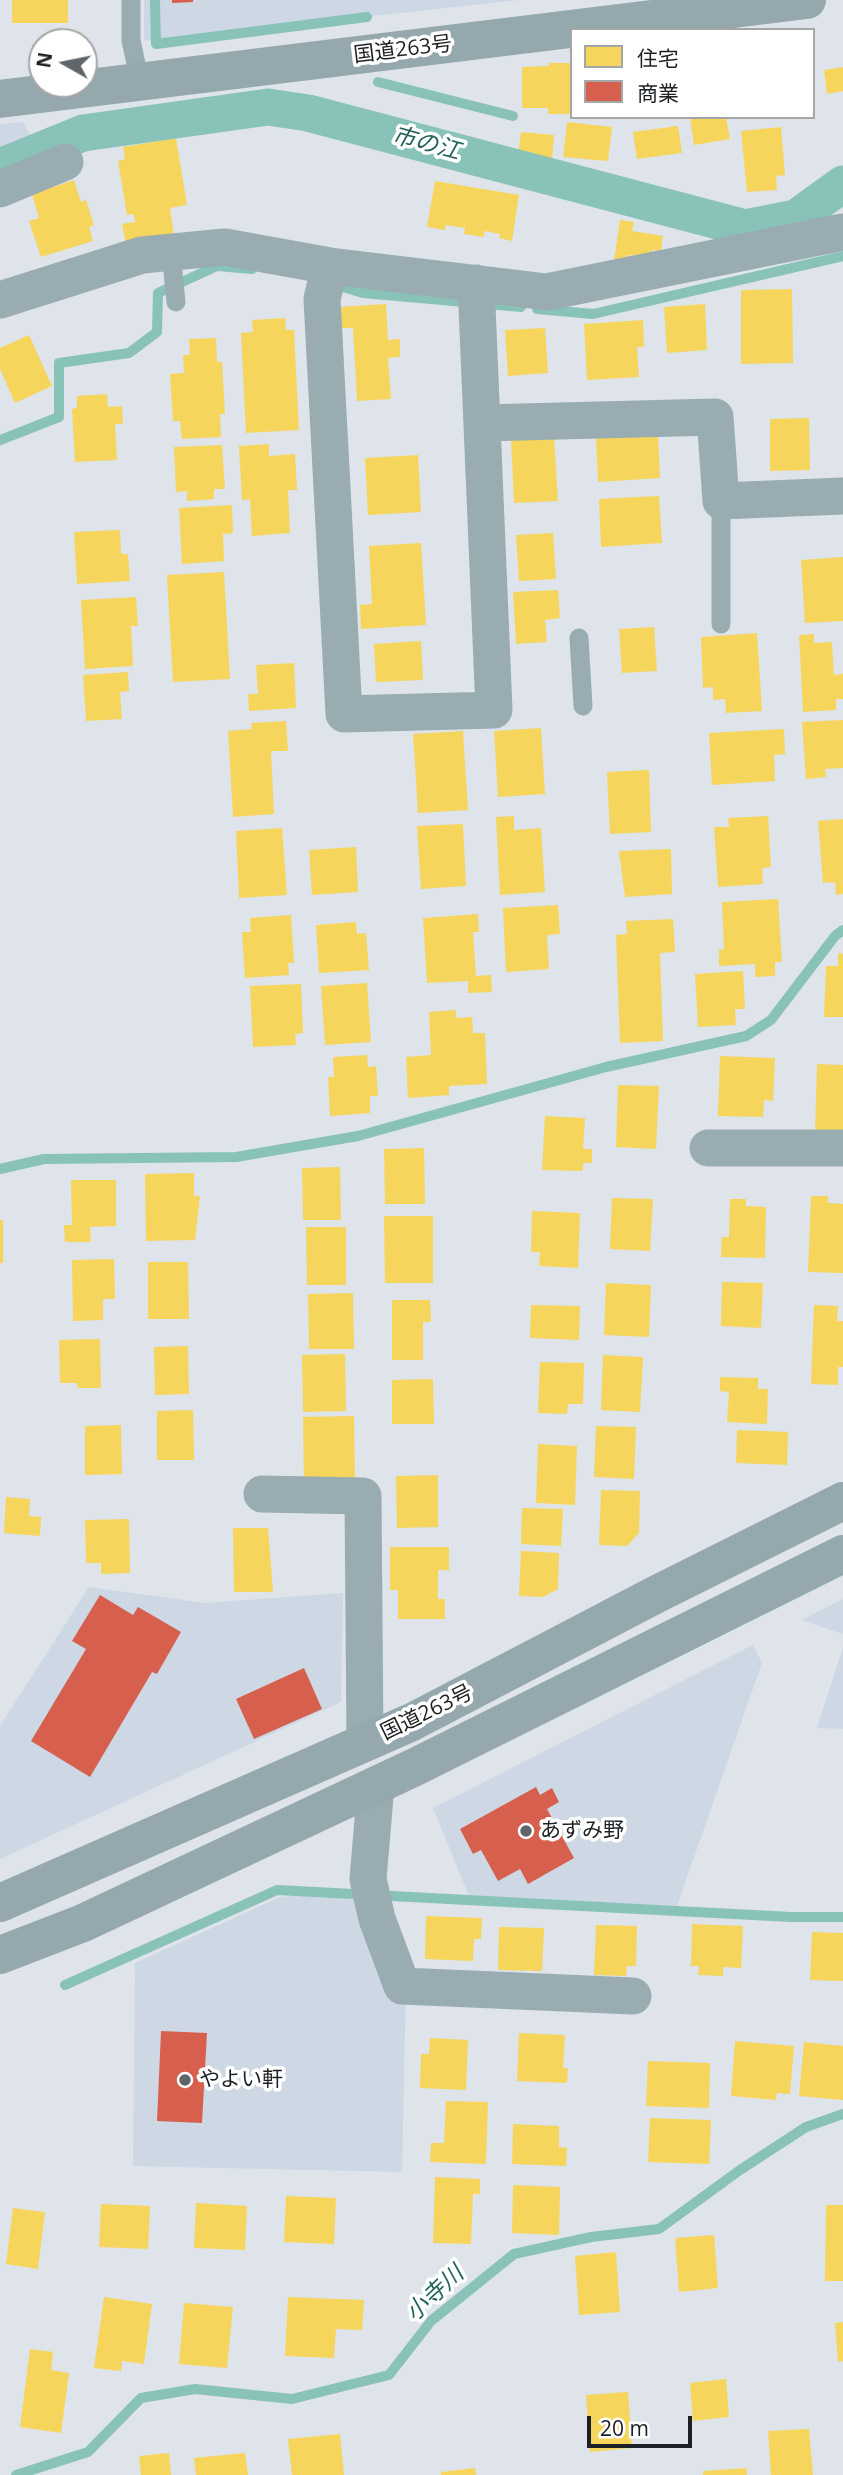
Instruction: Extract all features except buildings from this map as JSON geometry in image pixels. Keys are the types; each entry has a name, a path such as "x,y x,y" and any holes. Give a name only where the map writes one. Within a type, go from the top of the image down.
{"highway":[{"name":"国道263号","path":"0,99 755,3 807,0"},
{"name":"国道263号","path":"0,1903 412,1722 655,1595 843,1501"},
{"name":"国道263号","path":"0,1955 83,1923 376,1785 843,1553"}],"street":[{"path":"0,189 65,162"},
{"path":"0,300 142,255 172,260 225,247 326,282 476,283 547,292 843,232"},
{"path":"326,282 344,713 494,710 476,283"},
{"path":"482,423 715,417 721,501 843,496"},
{"path":"708,1148 843,1148"},
{"path":"262,1494 363,1496 365,1742"},
{"path":"376,1785 368,1879 377,1919 402,1986 633,1996"}],"lane":[{"path":"131,0 131,40 139,83"},
{"path":"172,260 176,302"},
{"path":"721,501 721,624"},
{"path":"579,638 583,706"}],"shaded area":[{"path":"144,0 519,0 144,41"},
{"path":"23,122 30,136 0,148 0,124"},
{"path":"89,1587 205,1603 343,1593 341,1702 0,1859 0,1726"},
{"path":"843,1599 843,1634 801,1620"},
{"path":"753,1645 762,1663 677,1906 469,1896 433,1808"},
{"path":"843,1647 843,1729 817,1728"},
{"path":"375,1892 406,1983 402,2172 133,2166 135,1963 280,1897"}],"waterway":[{"path":"155,0 156,44 367,17"},
{"path":"378,82 513,116"},
{"name":"市の江","path":"0,167 83,133 268,107 308,113 745,228 796,218 843,184"},
{"path":"537,309 593,314 843,256"},
{"path":"0,440 59,417 59,363 129,353 157,332 158,293 217,266 252,269"},
{"path":"333,284 363,293 521,307"},
{"path":"0,1169 44,1159 236,1157 358,1136 606,1067 746,1036 771,1020 835,936 843,930"},
{"path":"65,1985 277,1890 791,1917 843,1917"},
{"name":"小寺川","path":"16,2475 88,2452 141,2398 195,2389 292,2399 389,2375 431,2321 514,2254 591,2237 659,2229 740,2170 806,2127 843,2114"}],"place":[{"name":"あずみ野","path":"526,1831"},
{"name":"やよい軒","path":"185,2080"}]}
